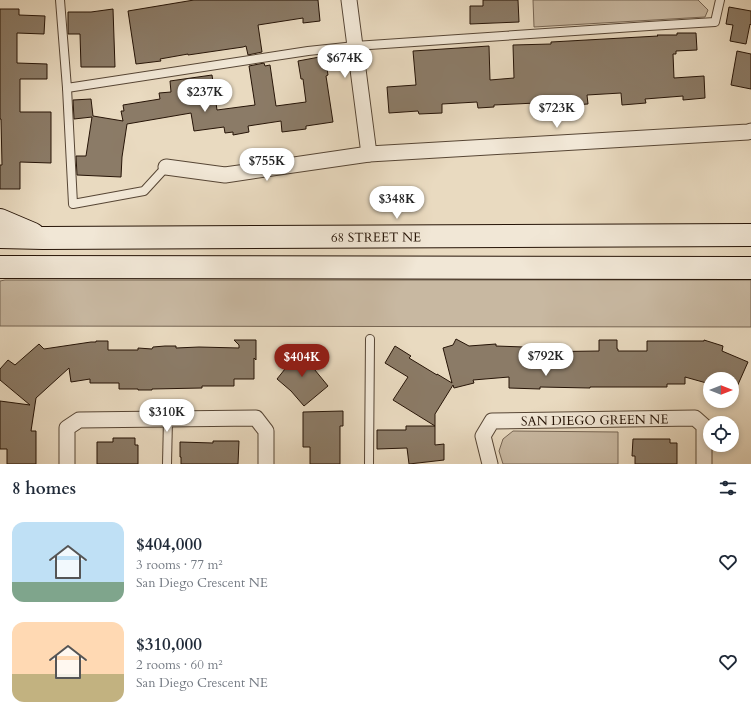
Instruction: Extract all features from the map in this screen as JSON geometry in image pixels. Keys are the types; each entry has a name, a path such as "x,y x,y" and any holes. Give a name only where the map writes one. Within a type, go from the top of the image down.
{"main road":[{"path":"0,220 43,238"},
{"name":"68 STREET NE","path":"0,238 751,235"},
{"path":"0,267 751,268"}],"street":[{"path":"349,0 369,154"},
{"path":"166,167 225,175 369,154 751,131"},
{"path":"67,464 67,428 79,420 256,418 266,431 266,464"},
{"name":"SAN DIEGO GREEN NE","path":"490,464 483,436 492,421 695,418 704,426 704,464"}],"lane":[{"path":"60,0 74,204 144,191 166,167"},
{"path":"67,88 308,51 355,46 715,22 720,0"},
{"path":"370,339 370,464"},
{"path":"167,464 168,419"}],"shaded area":[{"path":"533,0 698,0 708,10 705,17 534,27"},
{"path":"751,280 751,327 0,326 0,281"},
{"path":"513,431 618,432 618,464 503,464 499,451 503,439"}],"building":[{"path":"194,0 318,0 320,21 303,23 303,18 258,25 262,52 248,55 246,46 188,54 160,59 161,61 136,64 128,11"},
{"path":"483,0 518,0 519,22 470,24 470,6 483,6"},
{"path":"729,7 751,11 751,25 750,24 746,44 730,41 733,25 726,24"},
{"path":"0,9 19,9 19,15 45,16 44,34 17,33 17,63 47,64 47,79 20,79 20,112 51,112 51,163 20,162 20,189 0,189 0,165 2,165 0,119"},
{"path":"113,9 115,67 81,67 80,34 68,34 68,12 91,12"},
{"path":"677,33 696,33 697,50 676,51 676,54 673,54 674,78 704,76 705,98 683,100 683,96 645,99 646,103 622,105 621,93 587,95 588,104 572,105 572,103 536,105 536,103 494,105 494,107 478,108 477,102 442,104 442,113 419,114 418,111 389,113 387,87 416,85 413,51 489,46 490,80 514,78 513,45 551,44 551,42 677,35"},
{"path":"737,51 751,54 751,89 731,85"},
{"path":"325,56 328,75 326,76 333,122 306,126 306,129 282,132 281,121 248,126 249,132 233,135 233,132 225,133 224,127 194,131 191,113 127,124 122,157 121,177 77,175 76,156 86,156 92,117 74,119 73,100 91,99 93,116 123,121 121,111 124,111 123,105 160,99 159,93 171,92 170,81 212,75 217,110 255,105 249,66 264,63 265,66 270,65 276,106 306,102 303,79 301,79 298,61"},
{"path":"456,339 469,346 496,344 496,346 524,347 524,352 599,351 599,340 617,340 618,351 647,351 647,341 704,340 723,346 722,351 748,362 739,382 739,372 703,372 703,382 685,377 685,384 667,384 667,387 509,388 509,377 473,380 474,383 454,388 453,385 435,414 435,426 393,400 408,377 385,363 395,346 411,356 409,358 452,383 443,348 453,345"},
{"path":"234,340 256,340 256,360 254,358 254,379 234,379 234,386 202,386 202,388 152,390 119,389 119,383 90,383 90,379 71,382 69,368 36,398 31,431 36,431 36,464 7,464 7,449 0,449 0,401 30,405 0,380 0,369 8,360 15,365 39,344 44,349 96,341 108,341 108,350 138,350 138,348 152,349 153,347 165,346 176,346 176,348 239,348 239,345"},
{"path":"298,349 314,364 310,364 328,386 304,406 291,391 277,379 289,364 284,364"},
{"path":"343,411 343,426 340,426 340,464 310,464 310,447 303,447 303,412"},
{"path":"406,426 435,426 435,445 444,444 444,460 409,464 407,448 377,449 377,430 406,430"},
{"path":"113,438 135,438 135,445 138,445 138,464 97,464 97,442 113,442"},
{"path":"633,439 670,439 670,443 677,443 677,464 635,464 635,456 632,456"},
{"path":"213,441 239,441 238,464 181,464 180,442 213,443"}]}
